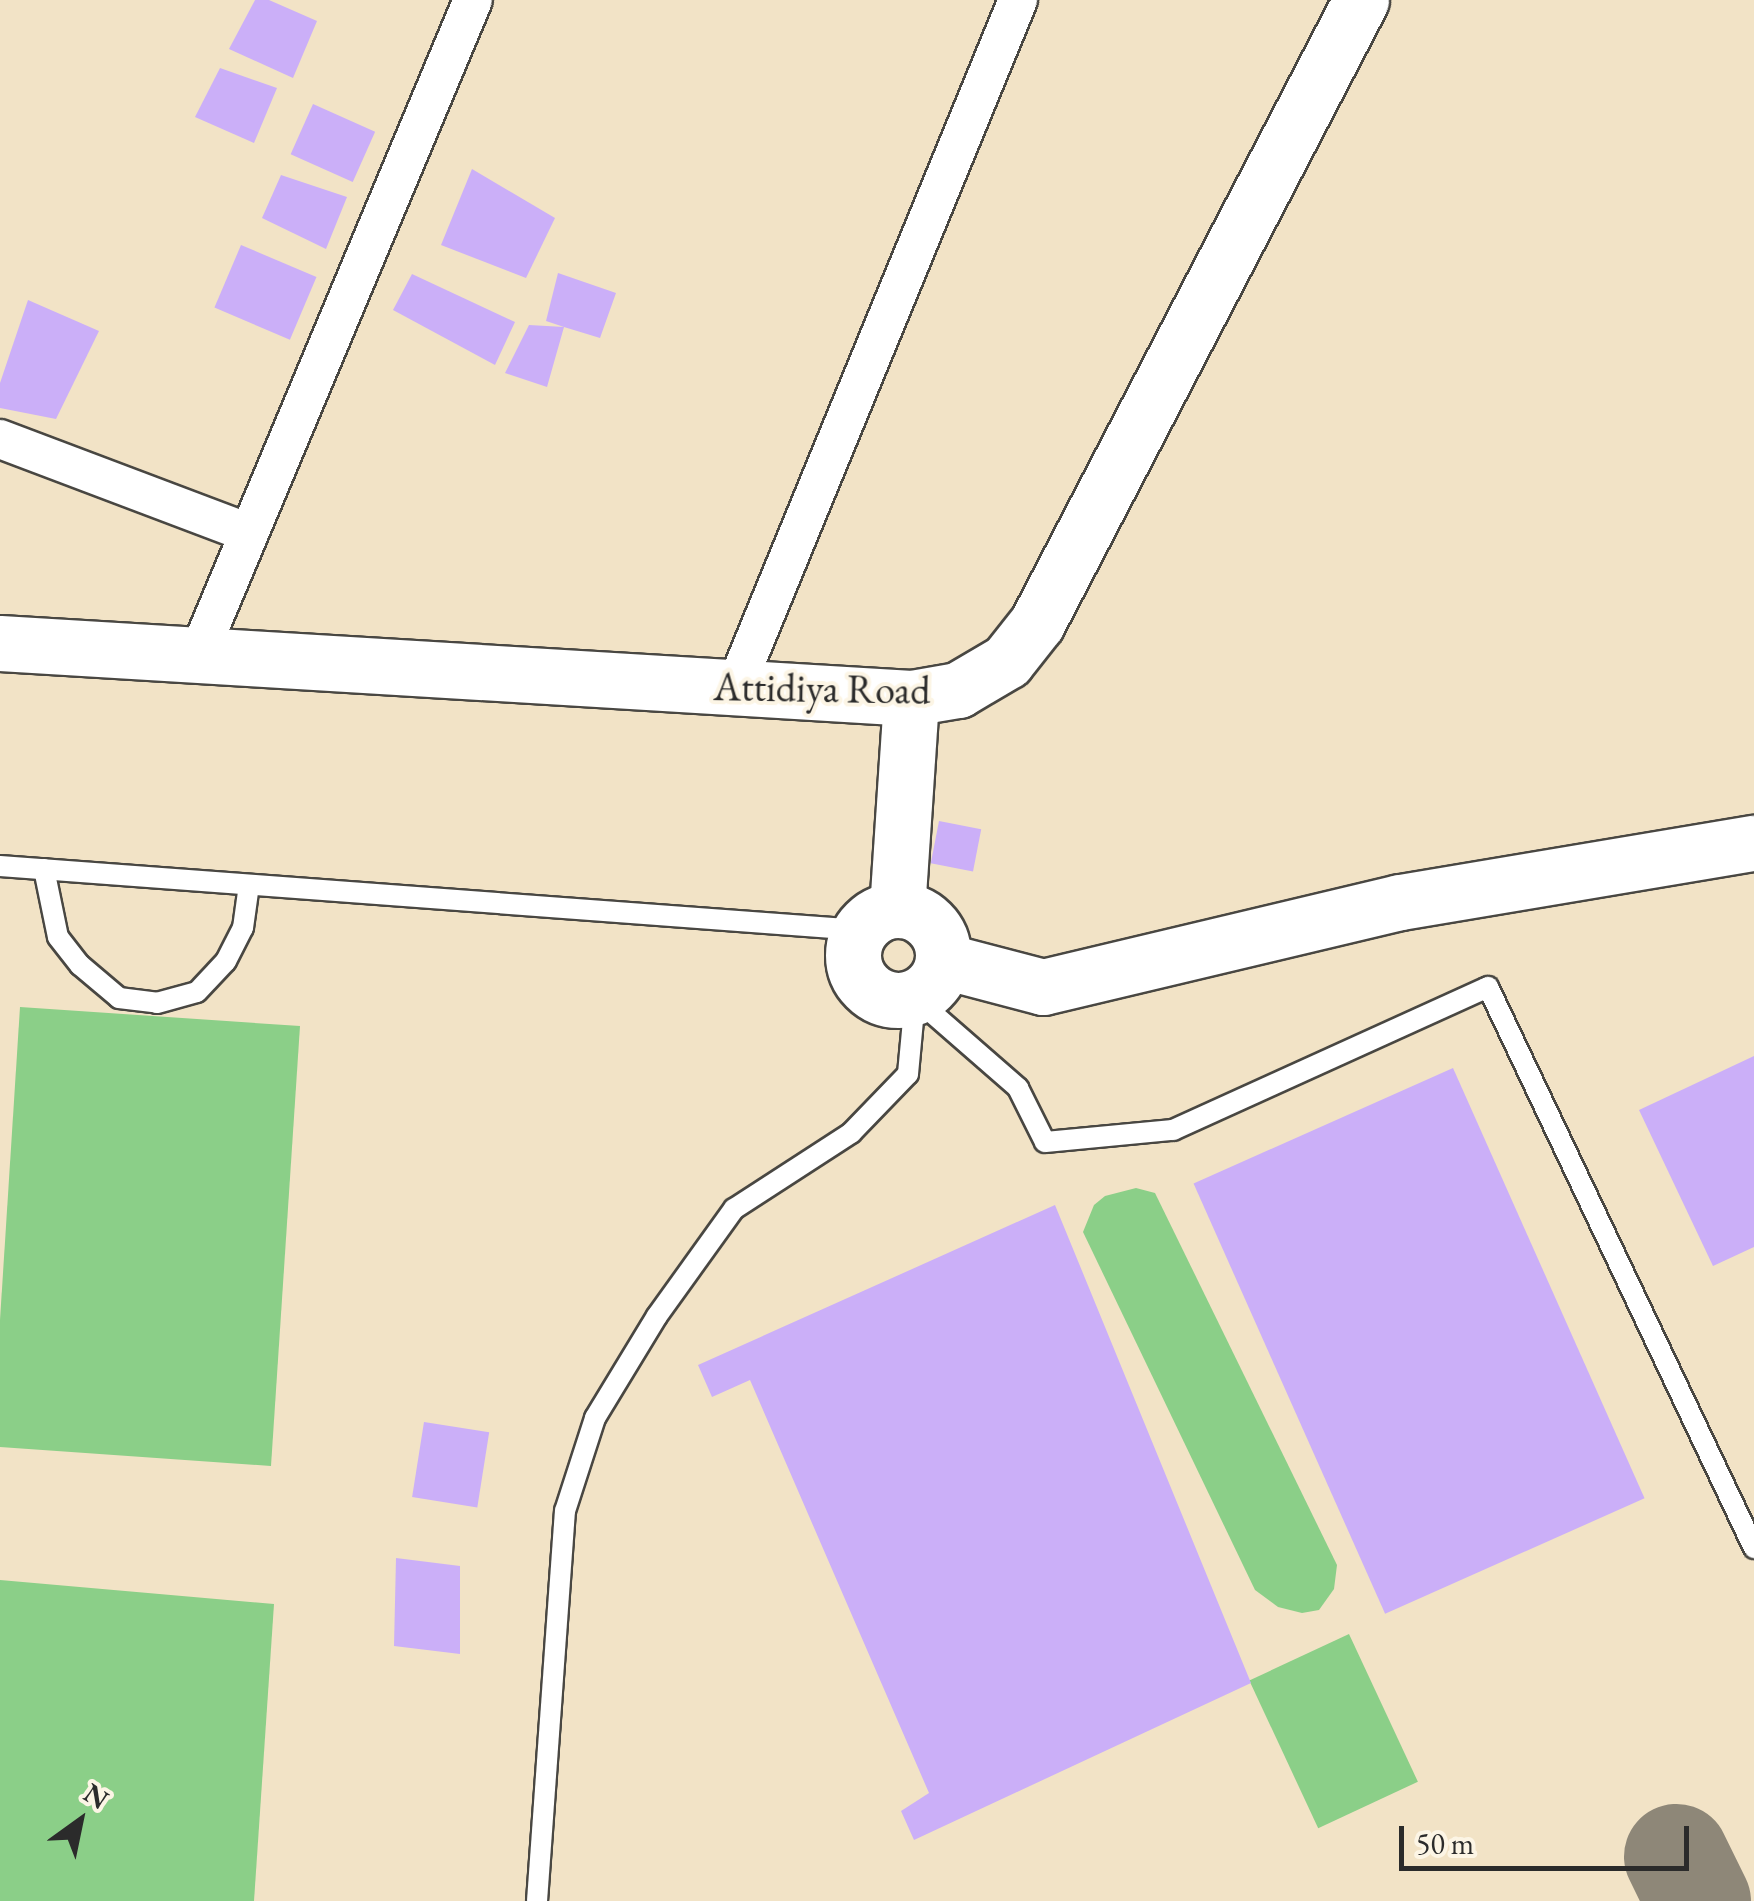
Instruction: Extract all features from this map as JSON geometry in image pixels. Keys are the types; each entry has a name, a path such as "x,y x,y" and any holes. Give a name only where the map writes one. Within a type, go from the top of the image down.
{"main road":[{"name":"Attidiya Road","path":"0,642 911,698 958,690 1007,661 1037,623 1361,0"},
{"path":"911,698 879,920 853,960 868,989 882,998 930,980 1044,987 1400,902 1754,843"},
{"path":"879,920 925,918 937,930 930,980"}],"street":[{"path":"198,655 472,0"},
{"path":"735,688 1018,0"},
{"path":"0,438 249,532"}],"lane":[{"path":"0,866 249,885 879,920"},
{"path":"44,869 58,937 80,965 119,998 157,1003 197,992 226,961 243,928 249,885"},
{"path":"930,980 1018,1088 1045,1142 1173,1130 1488,987 1754,1548"},
{"path":"537,1901 565,1512 595,1418 656,1316 734,1209 851,1134 908,1074 930,980"}],"green space":[{"path":"20,1007 300,1026 271,1466 0,1447 0,1320"},
{"path":"1136,1188 1155,1193 1337,1565 1334,1589 1319,1610 1302,1613 1278,1607 1255,1590 1083,1232 1094,1205 1105,1196"},
{"path":"0,1580 274,1604 254,1901 0,1901"},
{"path":"1349,1634 1418,1782 1318,1828 1249,1680"}],"building":[{"path":"255,0 269,0 317,21 293,78 229,49"},
{"path":"220,68 277,88 254,143 195,117"},
{"path":"313,104 375,132 353,182 291,154"},
{"path":"472,169 555,218 526,278 441,245"},
{"path":"281,175 347,197 326,249 262,218"},
{"path":"241,245 316,277 290,340 214,308"},
{"path":"558,273 616,293 600,338 546,321"},
{"path":"412,274 515,322 495,365 393,310"},
{"path":"28,300 99,331 56,419 0,408 0,383"},
{"path":"529,325 564,327 547,387 505,373"},
{"path":"939,821 981,829 973,871 931,863"},
{"path":"1754,1056 1754,1247 1713,1266 1639,1110"},
{"path":"1453,1068 1645,1498 1385,1614 1194,1184"},
{"path":"1055,1205 1251,1683 914,1840 901,1811 929,1793 750,1380 712,1397 698,1365"},
{"path":"424,1422 489,1432 477,1507 412,1497"},
{"path":"396,1558 460,1566 460,1654 394,1646"}],"taxiway":[{"path":"1676,1856 1698,1901"}]}
